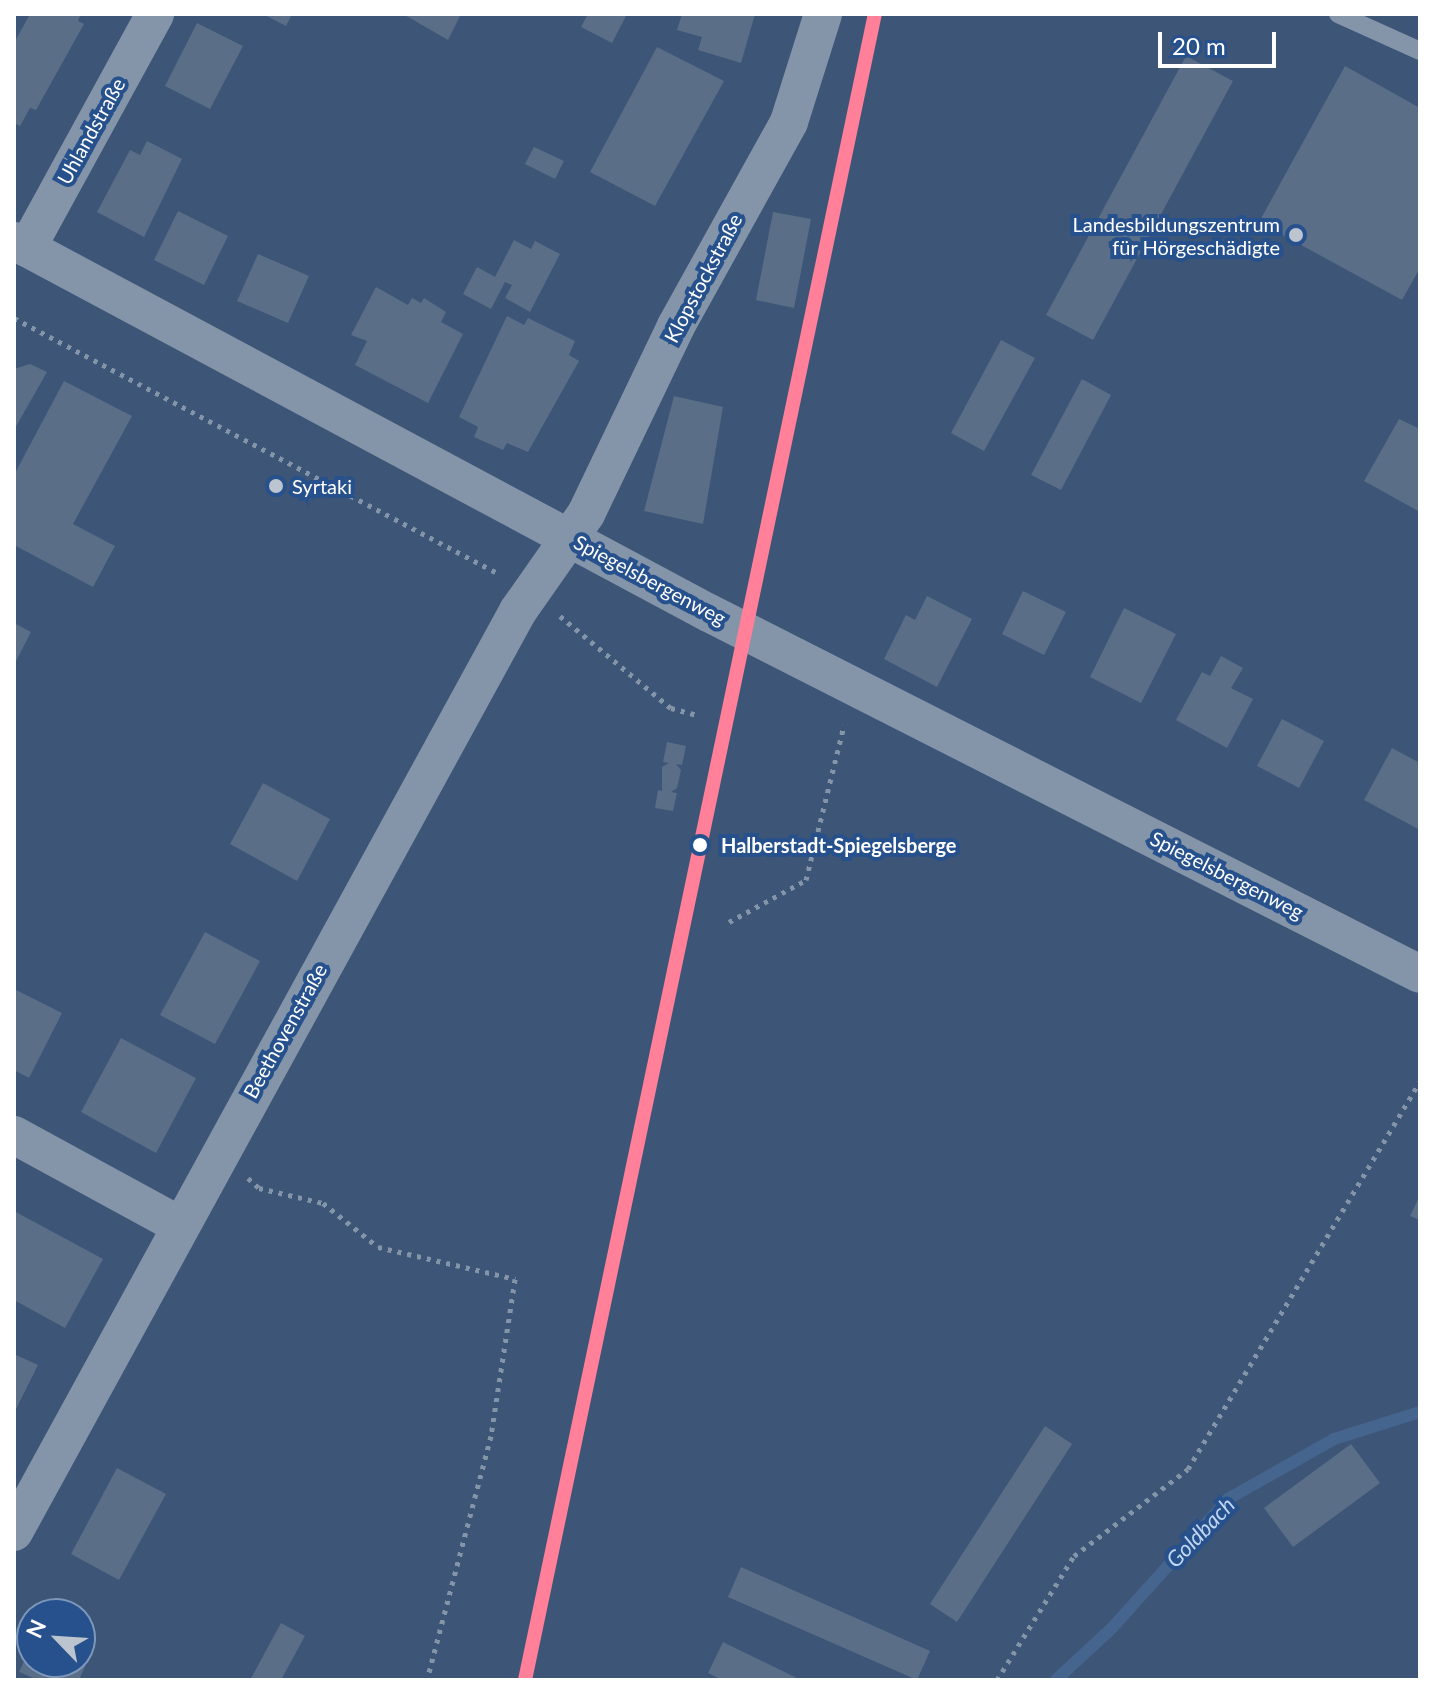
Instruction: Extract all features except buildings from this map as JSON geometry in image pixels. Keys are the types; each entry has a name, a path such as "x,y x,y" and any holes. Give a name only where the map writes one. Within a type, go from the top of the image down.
{"street":[{"name":"Uhlandstraße","path":"21,244 155,14"},
{"name":"Klopstockstraße","path":"568,537 586,514 676,326 789,122 823,14"},
{"name":"Spiegelsbergenweg","path":"21,244 568,537 1420,974"},
{"name":"Beethovenstraße","path":"14,1532 219,1151 530,591 568,537"},
{"path":"14,1135 179,1225"}],"lane":[{"path":"1338,14 1420,51"}],"path":[{"path":"14,318 530,591 671,708 697,715"},
{"path":"729,922 806,880 854,683"},
{"path":"997,1680 1074,1556 1188,1469 1420,1082"},
{"path":"219,1151 259,1188 323,1203 378,1247 515,1279 491,1436 427,1680"}],"waterway":[{"name":"Goldbach","path":"1056,1680 1112,1628 1228,1499 1334,1439 1420,1412"}],"transit line":[{"path":"525,1680 875,14"}],"place":[{"name":"Landesbildungszentrum für Hörgeschädigte","path":"1296,235"},
{"name":"Syrtaki","path":"276,486"},
{"name":"Halberstadt-Spiegelsberge","path":"700,845"}]}
